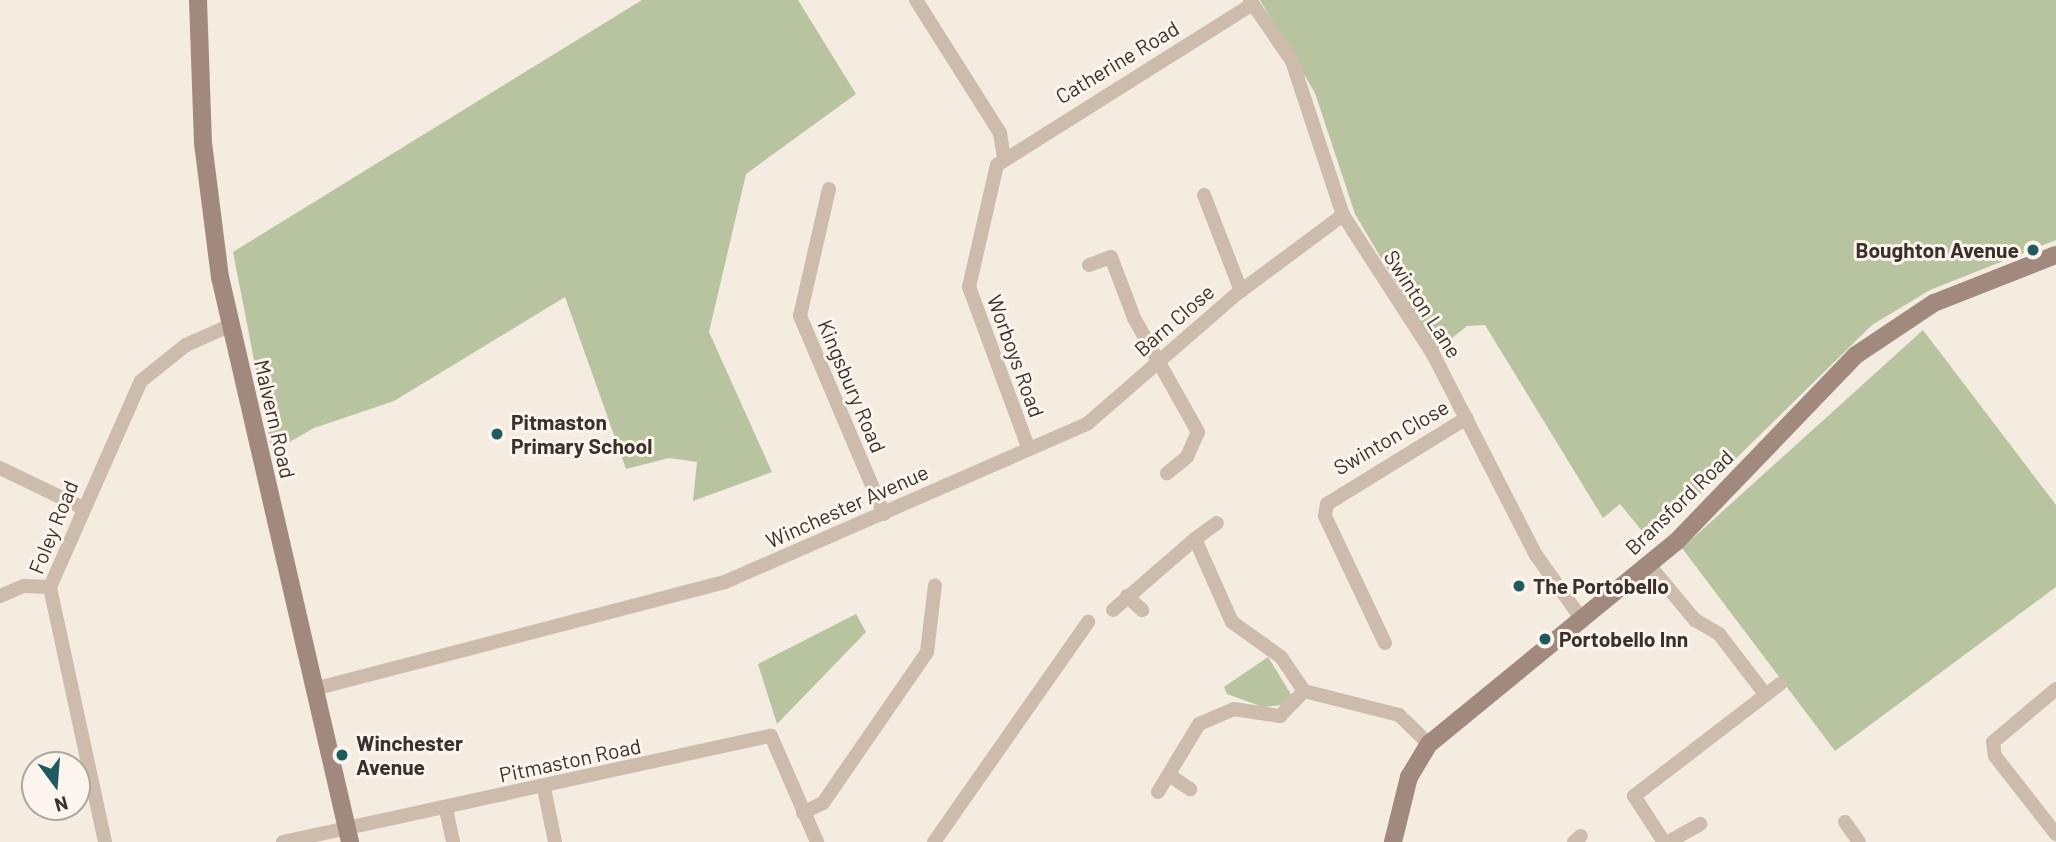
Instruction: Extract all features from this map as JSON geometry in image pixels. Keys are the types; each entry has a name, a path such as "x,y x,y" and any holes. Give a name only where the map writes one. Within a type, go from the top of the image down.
{"main road":[{"name":"Malvern Road","path":"198,0 203,143 231,325 348,835"},
{"name":"Bransford Road","path":"1393,842 1409,777 1429,744 1649,565 1856,355 1934,303 2056,255"}],"street":[{"path":"916,0 1000,133 1004,158"},
{"name":"Catherine Road","path":"1004,158 1252,2"},
{"name":"Swinton Lane","path":"1252,2 1302,84 1343,215 1467,418 1536,555 1583,621"},
{"name":"Worboys Road","path":"1004,158 997,164 970,287 1028,447"},
{"name":"Kingsbury Road","path":"829,189 800,316 884,514"},
{"path":"1204,195 1241,291"},
{"name":"Barn Close","path":"1028,447 1087,424 1159,358 1241,291 1343,215"},
{"path":"1089,265 1111,257 1134,318 1159,358 1198,432 1187,457 1167,473"},
{"name":"Foley Road","path":"105,842 50,587 81,508 141,381 186,345 231,325"},
{"name":"Swinton Close","path":"1385,643 1325,516 1327,504 1467,418"},
{"name":"Winchester Avenue","path":"314,689 725,582 884,514 1028,447"},
{"path":"0,468 81,508"},
{"path":"1113,610 1217,523"},
{"path":"1195,539 1232,622 1281,657 1304,691 1399,715 1429,744"},
{"path":"1649,565 1695,620 1719,635 1765,694"},
{"path":"817,842 803,813 823,803 927,653 935,585"},
{"path":"0,596 24,586 50,587"},
{"path":"1127,596 1142,610"},
{"path":"934,842 1088,622"},
{"path":"1700,824 1666,842 1634,796 1780,684"},
{"path":"2056,689 1993,742 1995,756 2056,834"},
{"path":"1158,792 1172,778 1199,724 1234,709 1280,716 1304,691"},
{"name":"Pitmaston Road","path":"283,842 348,835 446,808 771,736 803,813"},
{"path":"1172,778 1190,789"},
{"path":"544,788 555,842"},
{"path":"446,808 453,842"},
{"path":"1845,822 1859,842"}],"green space":[{"path":"642,0 798,0 856,94 746,174 709,332 772,472 693,501 697,462 669,458 626,469 565,297 394,401 314,428 272,452 233,252"},
{"path":"1260,0 2056,0 2056,240 1930,290 1872,325 1651,542 1620,504 1603,518 1485,325 1467,326 1438,349 1432,344 1355,214 1315,93"},
{"path":"1923,330 2056,505 2056,587 1835,751 1682,548"},
{"path":"856,614 866,632 777,724 758,664"},
{"path":"1268,657 1292,696 1282,705 1263,707 1227,694 1224,687"}],"place":[{"name":"Boughton Avenue","path":"2033,250"},
{"name":"Pitmaston Primary School","path":"497,434"},
{"name":"The Portobello","path":"1519,586"},
{"name":"Portobello Inn","path":"1545,639"},
{"name":"Winchester Avenue","path":"342,755"}]}
